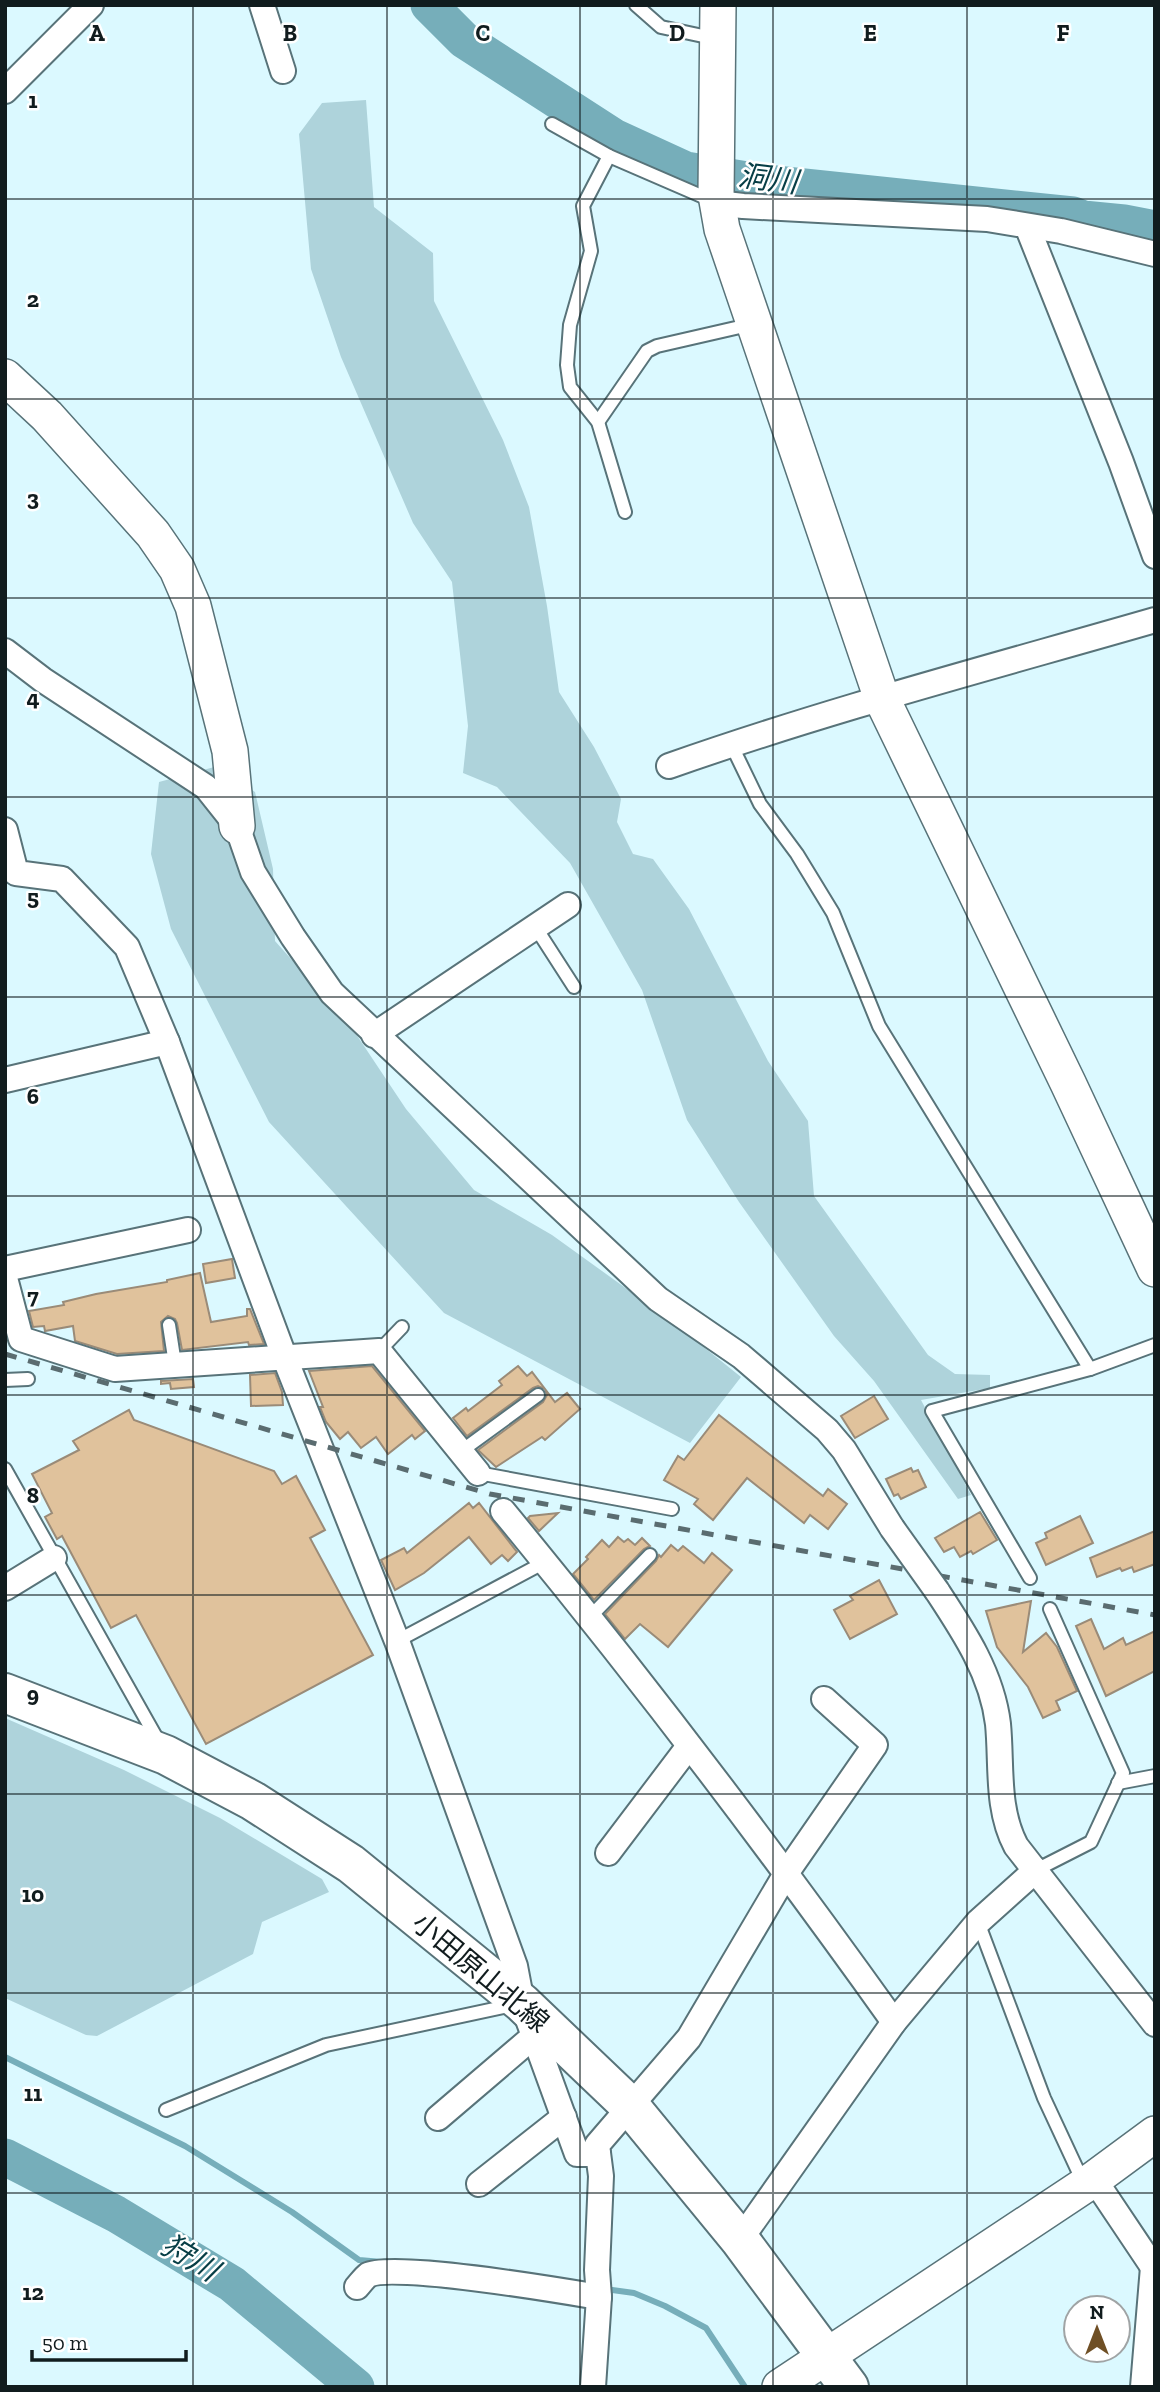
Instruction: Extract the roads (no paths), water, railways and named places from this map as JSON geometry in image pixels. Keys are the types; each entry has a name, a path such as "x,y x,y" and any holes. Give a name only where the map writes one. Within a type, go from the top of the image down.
{"main road":[{"name":"小田原山北線","path":"5,1693 166,1755 253,1801 351,1864 630,2106 740,2240 849,2387"}],"street":[{"path":"5,91 91,5"},
{"path":"262,5 283,71"},
{"path":"718,22 716,199 722,229 882,699 1155,1269"},
{"path":"716,199 743,206 987,219 1061,231 1155,254"},
{"path":"1027,226 1121,462 1155,556"},
{"path":"5,377 56,426 153,534 177,569 193,606 230,751 237,826 253,872 332,993 658,1299 741,1356 827,1430 844,1450 892,1528 966,1635 986,1675 998,1721 1005,1820 1016,1846 1155,2024"},
{"path":"669,766 731,744 1155,620"},
{"path":"5,651 43,680 206,787 237,826"},
{"path":"5,830 16,873 62,879 127,947 167,1042 284,1356 397,1641 515,1966 528,2020 577,2154 598,2154"},
{"path":"374,1035 568,905"},
{"path":"5,1080 167,1042"},
{"path":"5,1269 188,1230"},
{"path":"5,1278 13,1337 115,1369 379,1351 478,1473"},
{"path":"503,1511 590,1617 786,1872 894,2022"},
{"path":"5,1588 54,1558"},
{"path":"593,2387 599,2297 597,2270 601,2176 597,2145 689,2038 786,1872 875,1745 824,1699"},
{"path":"608,1853 689,1746"},
{"path":"740,2240 894,2022 978,1922 1035,1870"},
{"path":"438,2118 528,2020"},
{"path":"479,2184 564,2117"},
{"path":"780,2387 1089,2182 1155,2134"},
{"path":"1089,2182 1154,2269 1143,2387"},
{"path":"356,2287 369,2275 396,2271 513,2283 599,2297"}],"lane":[{"path":"636,5 661,27 718,22"},
{"path":"552,124 609,156 716,199"},
{"path":"609,156 583,206 591,251 570,325 567,365 570,387 598,422 625,512"},
{"path":"598,422 647,351 657,346 753,323"},
{"path":"731,744 760,804 797,855 833,913 879,1026 1090,1369"},
{"path":"536,928 574,987"},
{"path":"169,1325 175,1364"},
{"path":"379,1351 402,1327"},
{"path":"1030,1578 932,1411 1090,1369 1155,1345"},
{"path":"5,1380 28,1379"},
{"path":"460,1451 538,1395"},
{"path":"5,1469 166,1755"},
{"path":"478,1473 672,1509"},
{"path":"590,1617 650,1555"},
{"path":"397,1641 545,1562"},
{"path":"1035,1870 1091,1842 1123,1773 1050,1609"},
{"path":"1118,1783 1155,1776"},
{"path":"978,1922 1044,2098 1089,2182"},
{"path":"166,2110 326,2045 528,2020"}],"waterway":[{"name":"洞川","path":"429,5 464,40 614,137 686,170 766,183 1073,215 1083,219 1155,229"},
{"path":"5,2057 185,2146 292,2212 359,2260 382,2262"},
{"name":"狩川","path":"5,2157 116,2214 232,2284 356,2387"},
{"path":"605,2289 634,2293 706,2328 745,2387"}],"railway":[{"path":"5,1354 490,1494 1155,1615"}]}
